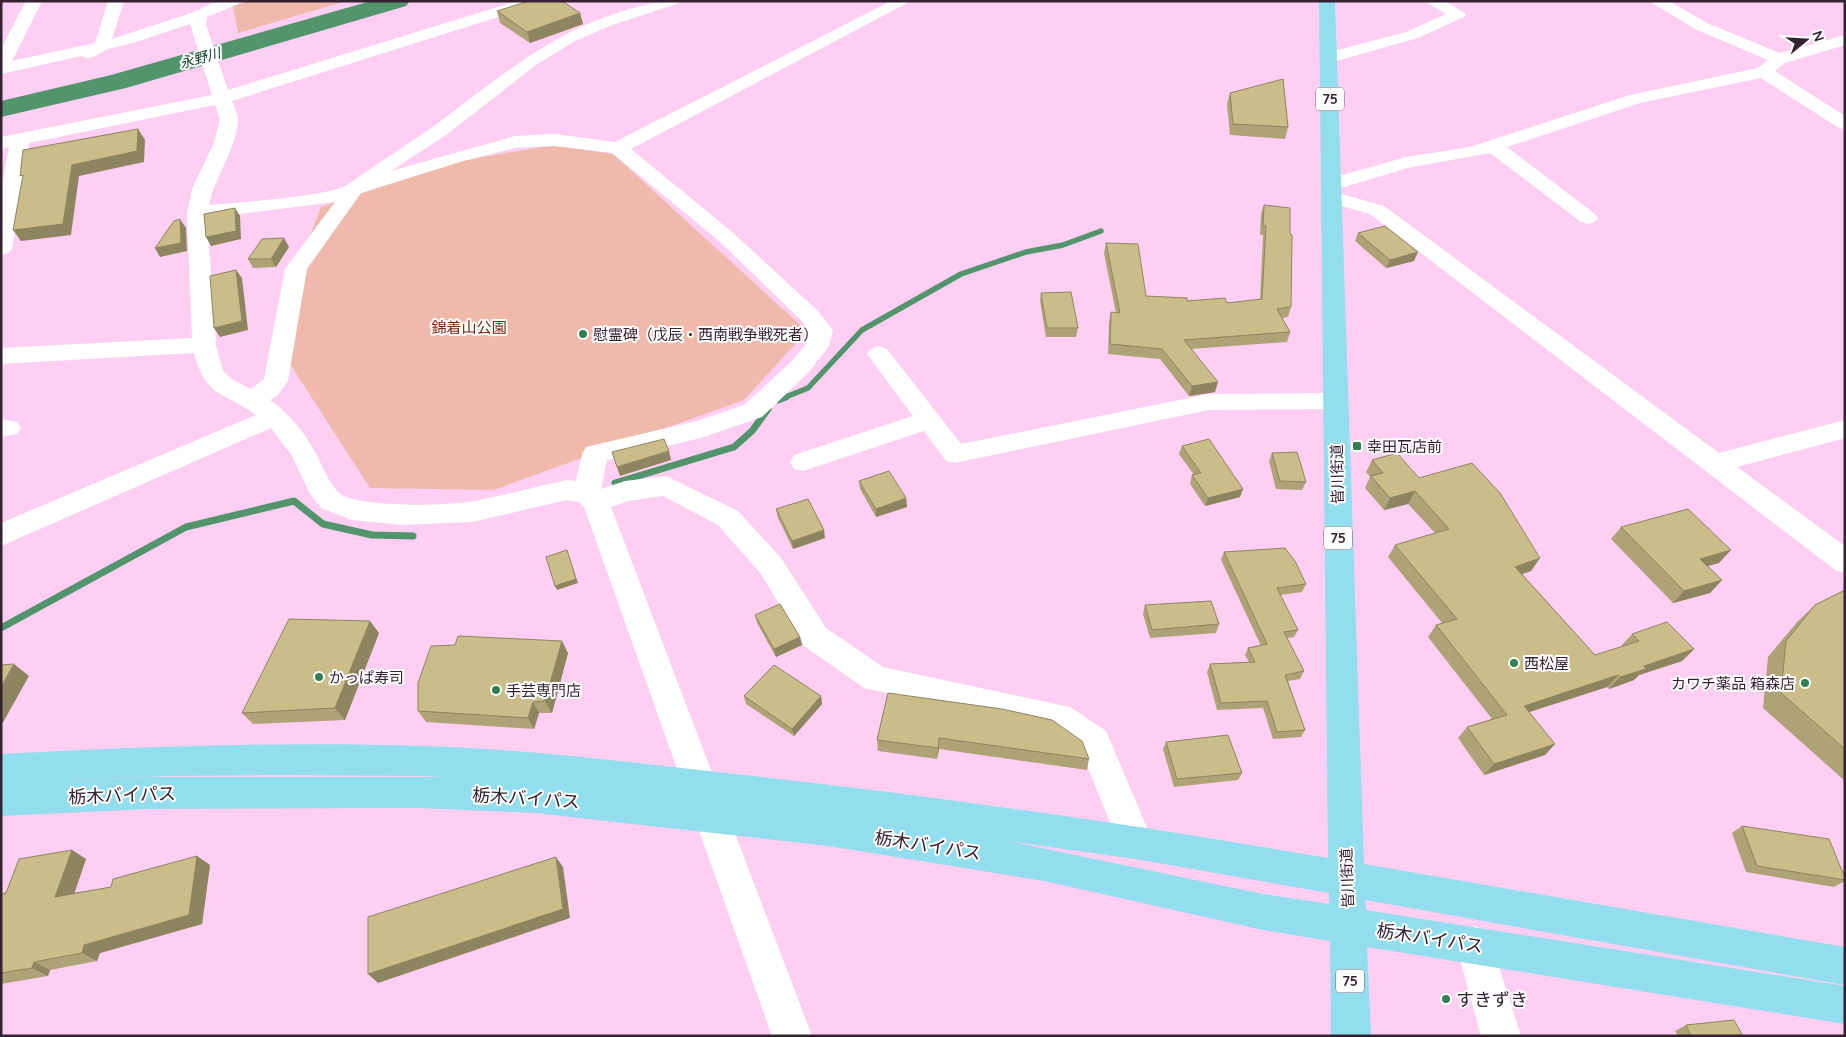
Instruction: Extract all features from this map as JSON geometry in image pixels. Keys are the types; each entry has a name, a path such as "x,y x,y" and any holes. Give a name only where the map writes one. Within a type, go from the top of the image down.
{"main road":[{"name":"皆川街道","path":"1327,1 1351,1036"},
{"name":"栃木バイパス","path":"1,769 166,760 423,761 534,767 706,801 828,829 1035,862 1263,912 1845,1005"},
{"name":"栃木バイパス","path":"1,800 150,793 419,792 706,801 933,813 1135,842 1845,966"}],"street":[{"path":"1,68 34,1"},
{"path":"100,48 116,1"},
{"path":"1,68 100,48 199,20 207,10 233,1"},
{"path":"1,249 11,141 220,94 534,1"},
{"path":"251,399 268,390 276,381 296,269 352,191 486,97 530,61 569,38 606,22 672,1"},
{"path":"618,148 903,1"},
{"path":"1329,58 1412,35 1458,14 1432,1"},
{"path":"1657,1 1703,27 1778,58"},
{"path":"199,20 229,119 228,130 202,189 197,213 204,345 212,374 224,386 251,399 276,416 303,453 319,487 331,501 352,510 402,515 472,512 567,490 592,498 625,491 666,486 728,518 771,566 815,637 875,679 1059,717 1094,741 1135,842"},
{"path":"1331,188 1344,181 1406,163 1473,152 1636,99 1764,72 1778,58 1845,40"},
{"path":"1,76 74,58 100,48"},
{"path":"1764,72 1845,124"},
{"path":"197,213 329,197 453,158 515,142 555,140 618,148 725,236 810,316 821,330 817,346 801,366 753,412 701,429 595,454 592,498 792,1036"},
{"path":"1493,146 1588,218"},
{"path":"1331,188 1377,210 1388,218 1845,562"},
{"path":"1,356 204,345"},
{"path":"879,354 955,454 1209,402 1336,401"},
{"path":"1,535 276,416"},
{"path":"803,462 930,420"},
{"path":"1716,464 1845,429"},
{"path":"1475,945 1501,1036"}],"green space":[{"path":"249,1 346,1 238,33 233,6"},
{"name":"錦着山公園","path":"552,145 613,154 807,331 744,400 493,490 370,488 272,336 321,207 454,162"}],"building":[{"path":"529,1 562,1 580,13 527,32 497,11"},
{"path":"1283,79 1288,127 1233,124 1230,93"},
{"path":"138,129 137,151 72,165 63,224 13,230 23,175 20,176 23,150"},
{"path":"1264,205 1290,208 1290,234 1292,235 1291,307 1277,309 1290,332 1184,340 1218,382 1192,386 1162,349 1110,344 1111,312 1120,313 1106,243 1138,244 1146,296 1187,298 1187,301 1225,298 1227,303 1262,299 1266,226 1263,226"},
{"path":"235,208 236,231 206,237 204,214"},
{"path":"180,219 181,243 155,248 174,221"},
{"path":"1385,226 1418,252 1390,260 1358,233"},
{"path":"284,238 271,259 248,259 262,239"},
{"path":"236,270 242,321 214,328 210,276"},
{"path":"1071,292 1078,328 1047,328 1041,293"},
{"path":"664,439 669,451 617,467 612,452"},
{"path":"1209,439 1243,489 1208,498 1192,475 1201,473 1182,446"},
{"path":"1297,452 1306,482 1280,481 1272,453"},
{"path":"1397,453 1419,478 1472,463 1500,493 1540,558 1515,567 1595,655 1639,641 1632,634 1667,622 1694,649 1644,666 1646,669 1620,677 1618,675 1524,706 1555,744 1494,764 1467,727 1507,715 1436,625 1457,619 1395,545 1449,529 1415,491 1390,498 1371,476 1383,473 1372,460"},
{"path":"889,471 906,498 876,509 859,481"},
{"path":"808,499 824,530 792,541 776,509"},
{"path":"1688,509 1731,550 1700,559 1722,580 1684,591 1621,527"},
{"path":"1285,548 1295,561 1306,584 1277,588 1298,630 1284,632 1304,671 1285,675 1305,730 1277,732 1267,701 1221,703 1210,664 1255,662 1248,648 1267,644 1224,552"},
{"path":"567,550 576,579 555,586 546,557"},
{"name":"カワチ薬品 箱森店","path":"1845,590 1845,749 1781,693 1786,641 1815,605"},
{"path":"1211,601 1219,624 1152,630 1145,605"},
{"path":"780,604 800,637 774,649 755,615"},
{"name":"かっぱ寿司","path":"289,619 370,621 335,708 242,713"},
{"path":"458,636 562,641 545,701 533,702 528,718 418,711 418,683 431,646 455,645"},
{"path":"14,664 1,687 1,665"},
{"path":"774,665 821,696 792,729 744,696"},
{"path":"888,693 1002,709 1052,720 1082,741 1089,759 939,738 938,748 877,740"},
{"path":"1228,735 1242,773 1177,779 1166,742"},
{"path":"1742,826 1829,839 1845,880 1757,866"},
{"path":"72,850 55,897 111,887 113,879 197,856 189,915 84,945 82,953 34,962 32,968 1,973 1,894 6,893 19,859"},
{"path":"556,857 563,909 368,974 368,917"},
{"path":"1734,1020 1743,1036 1691,1036 1686,1025"}],"waterway":[{"name":"永野川","path":"1,109 117,82 398,1"},
{"path":"783,398 808,388 862,330 961,274 1026,252 1063,245 1101,231"},
{"path":"778,400 786,397"},
{"path":"615,483 734,447 752,431 768,409"},
{"path":"1,628 186,527 294,501 323,524 372,535 413,536"}],"place":[{"name":"慰霊碑（戊辰・西南戦争戦死者）","path":"583,334"},
{"name":"幸田瓦店前","path":"1357,446"},
{"name":"西松屋","path":"1514,663"},
{"name":"かっぱ寿司","path":"319,677"},
{"name":"カワチ薬品 箱森店","path":"1805,683"},
{"name":"手芸専門店","path":"496,690"},
{"name":"すきずき","path":"1446,999"}]}
